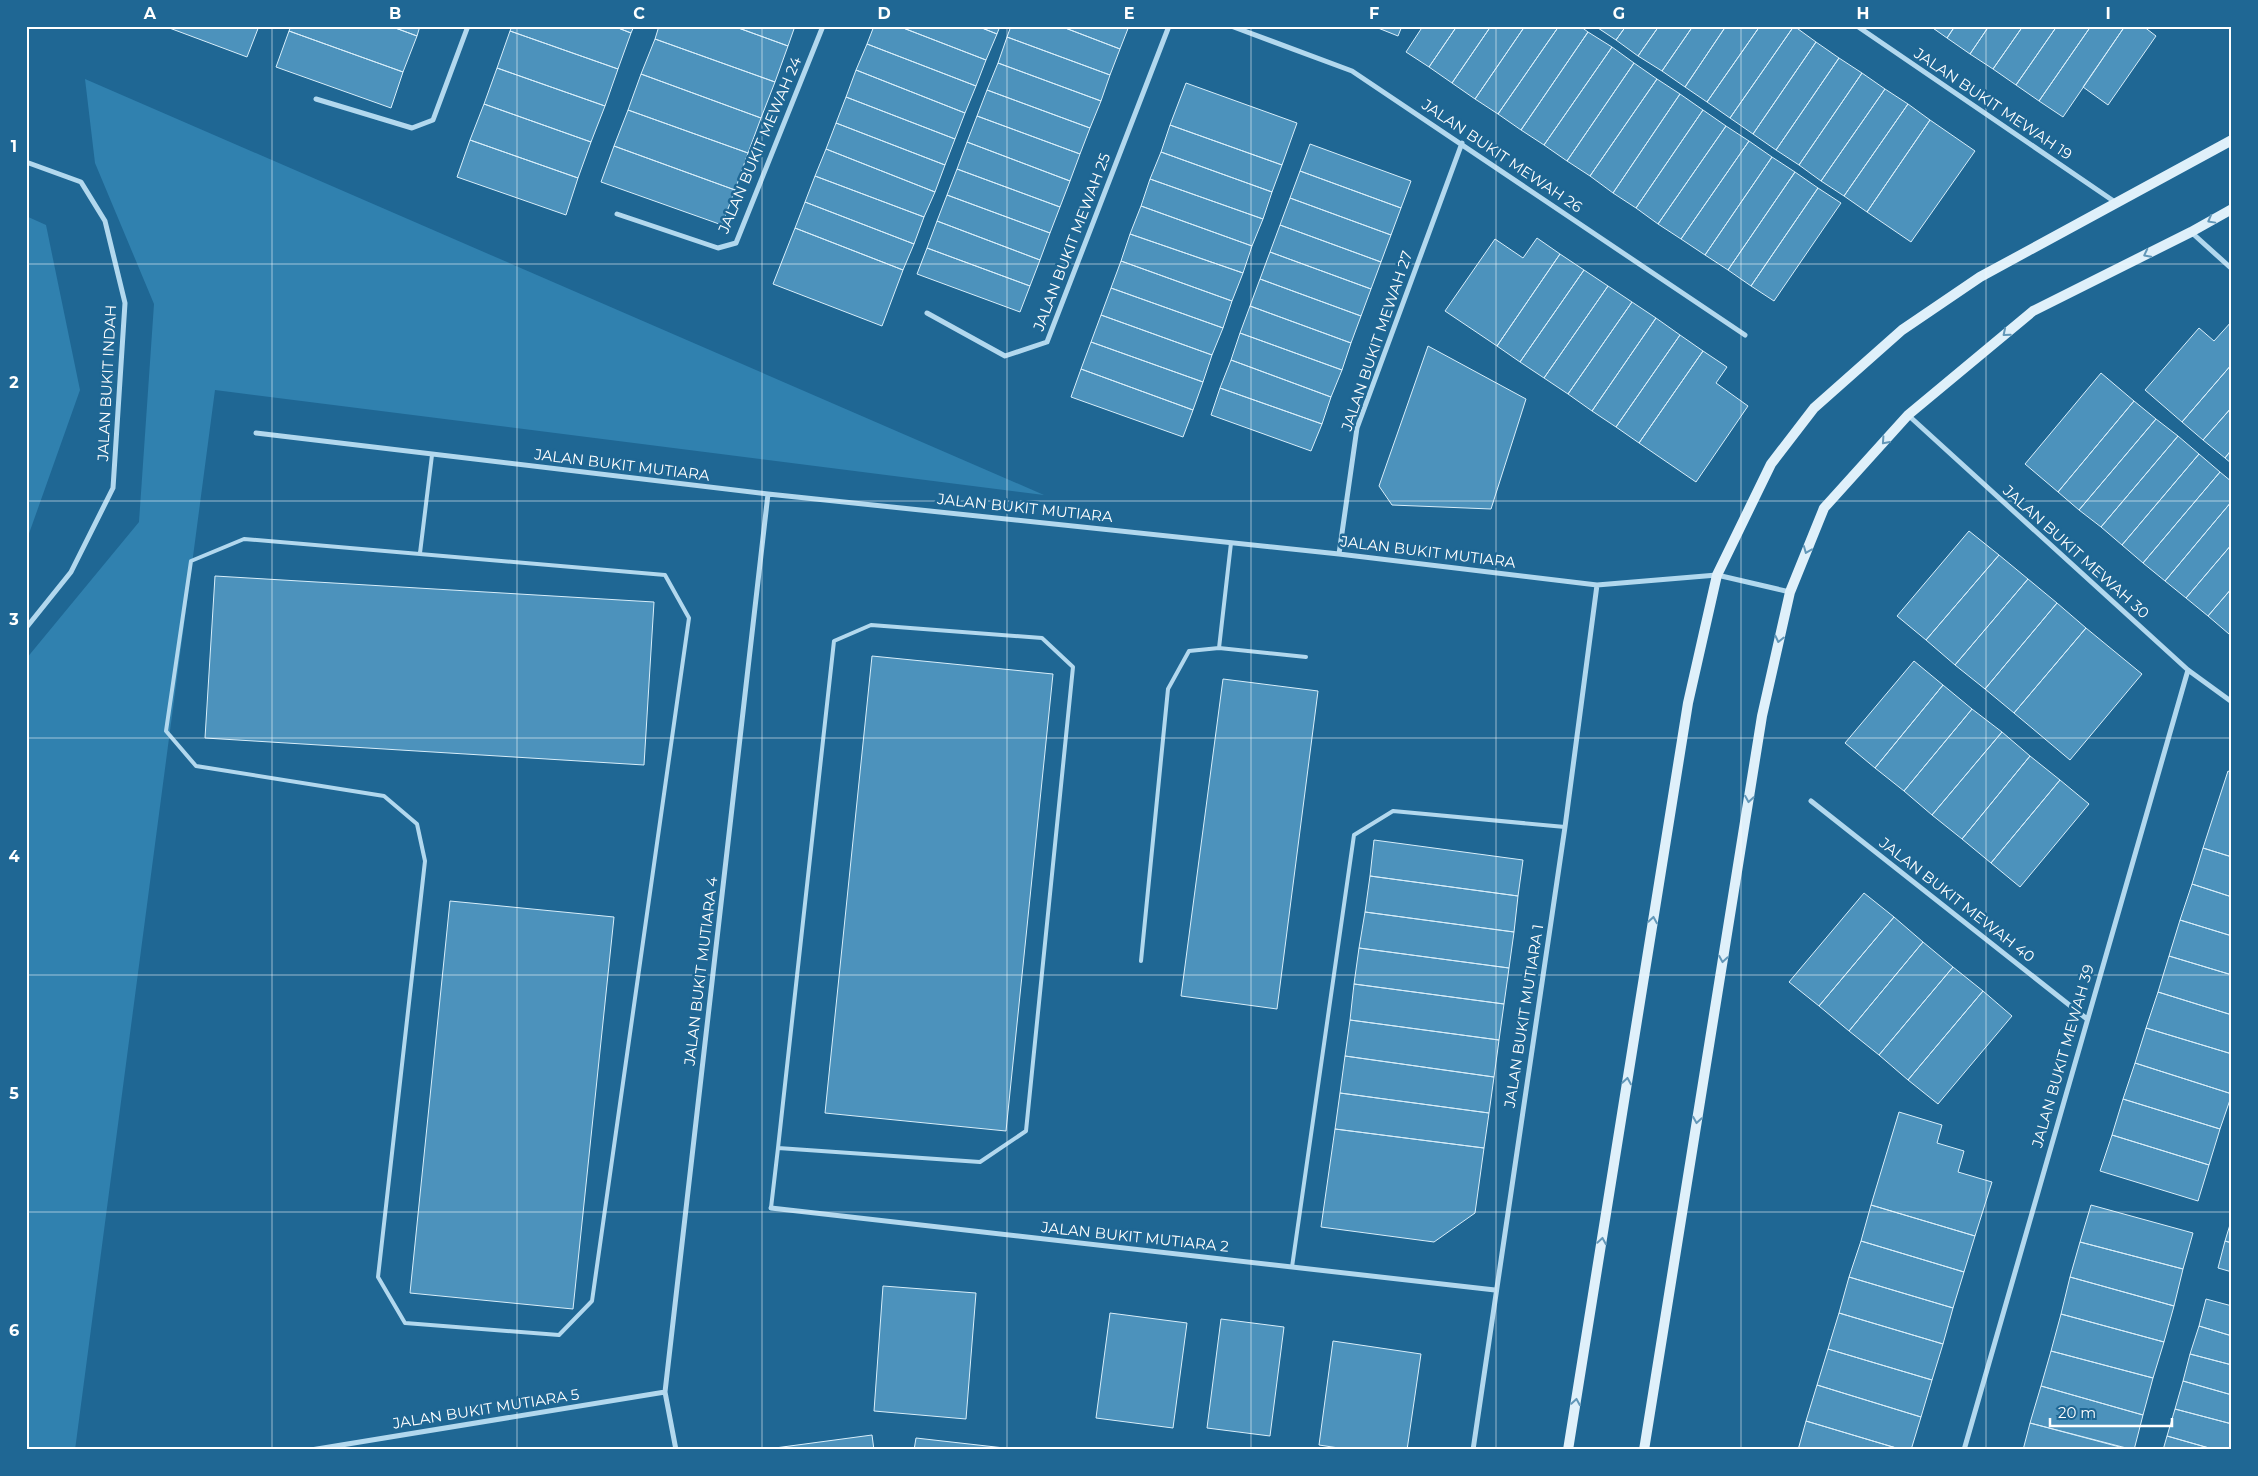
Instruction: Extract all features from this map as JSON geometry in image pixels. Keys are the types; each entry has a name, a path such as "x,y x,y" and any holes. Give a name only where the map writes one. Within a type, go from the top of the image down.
{"street":[{"path":"316,98 412,128 433,120 468,26"},
{"name":"JALAN BUKIT MEWAH 24","path":"617,214 718,248 736,243 823,26"},
{"name":"JALAN BUKIT MEWAH 25","path":"927,313 1006,356 1047,342 1169,26"},
{"name":"JALAN BUKIT MEWAH 26","path":"1231,26 1352,71 1462,143 1745,335"},
{"name":"JALAN BUKIT MEWAH 19","path":"1857,26 2115,202"},
{"path":"1568,1450 1688,703 1717,575 1770,464 1814,408 1902,330 1980,277 2232,140"},
{"name":"JALAN BUKIT MEWAH 27","path":"1339,554 1357,428 1462,143"},
{"name":"JALAN BUKIT INDAH","path":"26,162 82,182 105,221 125,303 113,488 71,572 26,628"},
{"path":"1644,1450 1762,716 1790,592 1824,508 1908,415 2033,311 2191,232 2232,209"},
{"path":"2191,232 2232,269"},
{"name":"JALAN BUKIT MEWAH 30","path":"1908,415 2188,670 2232,702"},
{"name":"JALAN BUKIT MUTIARA","path":"256,433 768,494 1230,542 1597,585 1717,575 1790,592"},
{"name":"JALAN BUKIT MUTIARA 4","path":"676,1450 665,1392 768,494"},
{"name":"JALAN BUKIT MUTIARA 1","path":"1473,1450 1495,1290 1565,828 1597,585"},
{"name":"JALAN BUKIT MEWAH 39","path":"1964,1450 2188,670"},
{"name":"JALAN BUKIT MEWAH 40","path":"1811,801 2087,1019"},
{"name":"JALAN BUKIT MUTIARA 2","path":"772,1208 1495,1290"},
{"name":"JALAN BUKIT MUTIARA 5","path":"311,1450 665,1392"}],"lane":[{"path":"420,553 432,455"},
{"path":"244,539 420,553 665,575 689,618 592,1302 559,1335 405,1323 378,1278 425,861 417,824 384,796 196,766 166,731 191,561 244,539"},
{"path":"1219,648 1230,542"},
{"path":"772,1208 778,1148 834,641 870,625 1042,638 1073,667 1026,1131 980,1162 778,1148"},
{"path":"1141,961 1168,689 1189,652 1219,648 1306,657"},
{"path":"1292,1267 1354,835 1393,810 1565,828"}],"shaded area":[{"path":"85,79 1044,495 215,390 75,1450 26,1450 26,659 139,522 154,304 95,163"},
{"path":"26,216 46,225 80,390 26,542"}],"building":[{"path":"164,26 259,26 247,57"},
{"path":"291,26 390,26 417,36 403,72 289,31"},
{"path":"390,26 420,26 417,36"},
{"path":"512,26 613,26 631,33 618,69 510,31"},
{"path":"613,26 634,26 631,33"},
{"path":"659,26 733,26 788,46 775,82 655,39"},
{"path":"733,26 795,26 788,46"},
{"path":"874,26 898,26 986,60 976,86 867,44"},
{"path":"898,26 977,26 997,34 986,60"},
{"path":"977,26 1000,26 997,34"},
{"path":"1011,26 1060,26 1120,49 1110,75 1007,37"},
{"path":"1060,26 1129,26 1120,49"},
{"path":"1373,26 1402,26 1398,36"},
{"path":"1423,26 1457,26 1429,67 1406,52"},
{"path":"1457,26 1491,26 1452,83 1429,67"},
{"path":"1491,26 1525,26 1475,99 1452,83"},
{"path":"1525,26 1559,26 1498,114 1475,99"},
{"path":"1559,26 1580,26 1588,32 1521,130 1498,114"},
{"path":"1595,26 1626,26 1616,40"},
{"path":"1626,26 1659,26 1638,56 1616,40"},
{"path":"1659,26 1693,26 1662,71 1638,56"},
{"path":"1693,26 1726,26 1685,87 1662,71"},
{"path":"1726,26 1760,26 1707,102 1685,87"},
{"path":"1760,26 1794,26 1730,118 1707,102"},
{"path":"1794,26 1816,42 1753,134 1730,118"},
{"path":"1930,26 1955,26 1947,38"},
{"path":"1955,26 1989,26 1970,54 1947,38"},
{"path":"1989,26 2023,26 1993,69 1970,54"},
{"path":"2023,26 2057,26 2016,85 1993,69"},
{"path":"2057,26 2091,26 2039,101 2016,85"},
{"path":"2091,26 2125,26 2063,117 2039,101"},
{"path":"2125,26 2143,26 2156,36 2108,105 2083,87"},
{"path":"289,31 403,72 391,108 276,67"},
{"path":"510,31 618,69 605,106 497,68"},
{"path":"1588,32 1612,47 1544,145 1521,130"},
{"path":"1007,37 1110,75 1101,101 998,63"},
{"path":"655,39 775,82 761,118 641,74"},
{"path":"1816,42 1839,58 1776,150 1753,134"},
{"path":"867,44 976,86 965,113 856,70"},
{"path":"1612,47 1634,63 1567,161 1544,145"},
{"path":"1839,58 1862,73 1799,165 1776,150"},
{"path":"998,63 1101,101 1090,128 987,90"},
{"path":"1634,63 1657,79 1590,176 1567,161"},
{"path":"497,68 605,106 591,142 484,104"},
{"path":"856,70 965,113 955,139 846,97"},
{"path":"1862,73 1885,89 1821,181 1799,165"},
{"path":"641,74 761,118 748,153 628,110"},
{"path":"1657,79 1680,94 1613,193 1590,176"},
{"path":"1186,83 1297,123 1282,165 1170,125"},
{"path":"1885,89 1908,104 1844,196 1821,181"},
{"path":"987,90 1090,128 1080,154 977,116"},
{"path":"1680,94 1703,110 1636,208 1613,193"},
{"path":"846,97 955,139 945,165 836,123"},
{"path":"484,104 591,142 578,178 470,140"},
{"path":"1908,104 1930,120 1867,212 1844,196"},
{"path":"628,110 748,153 735,190 614,146"},
{"path":"1703,110 1726,126 1658,224 1636,208"},
{"path":"977,116 1080,154 1070,181 967,142"},
{"path":"1930,120 1975,151 1911,242 1867,212"},
{"path":"836,123 945,165 935,192 826,149"},
{"path":"1170,125 1282,165 1272,192 1161,152"},
{"path":"1726,126 1749,141 1681,239 1658,224"},
{"path":"470,140 578,178 566,215 457,177"},
{"path":"1749,141 1772,157 1705,255 1681,239"},
{"path":"967,142 1070,181 1060,207 957,169"},
{"path":"1310,144 1411,181 1401,208 1300,171"},
{"path":"614,146 735,190 722,225 601,182"},
{"path":"826,149 935,192 924,217 815,176"},
{"path":"1161,152 1272,192 1263,219 1150,179"},
{"path":"1772,157 1795,172 1728,270 1705,255"},
{"path":"957,169 1060,207 1050,233 947,195"},
{"path":"1300,171 1401,208 1391,235 1290,198"},
{"path":"1795,172 1818,188 1751,286 1728,270"},
{"path":"815,176 924,217 914,244 805,202"},
{"path":"1150,179 1263,219 1252,246 1141,206"},
{"path":"1818,188 1841,203 1774,301 1751,286"},
{"path":"947,195 1050,233 1040,260 937,221"},
{"path":"1290,198 1391,235 1381,262 1280,225"},
{"path":"805,202 914,244 903,270 795,228"},
{"path":"1141,206 1252,246 1243,273 1130,234"},
{"path":"937,221 1040,260 1030,286 927,248"},
{"path":"1280,225 1381,262 1371,289 1270,252"},
{"path":"795,228 903,270 882,326 773,284"},
{"path":"1130,234 1243,273 1232,301 1121,261"},
{"path":"1537,238 1560,254 1497,346 1445,311 1495,239 1523,258"},
{"path":"927,248 1030,286 1020,312 917,274"},
{"path":"1270,252 1371,289 1361,316 1260,279"},
{"path":"1560,254 1584,270 1520,362 1497,346"},
{"path":"1121,261 1232,301 1223,328 1111,288"},
{"path":"1584,270 1608,286 1544,378 1520,362"},
{"path":"1260,279 1361,316 1351,343 1250,306"},
{"path":"1608,286 1632,302 1568,394 1544,378"},
{"path":"1111,288 1223,328 1212,355 1101,315"},
{"path":"1632,302 1656,318 1592,411 1568,394"},
{"path":"1250,306 1351,343 1342,370 1240,333"},
{"path":"1101,315 1212,355 1203,382 1091,342"},
{"path":"1656,318 1680,335 1616,427 1592,411"},
{"path":"2232,321 2232,364 2182,422 2145,390 2199,328 2214,341"},
{"path":"1240,333 1342,370 1331,397 1231,360"},
{"path":"1680,335 1703,351 1639,443 1616,427"},
{"path":"1091,342 1203,382 1193,410 1081,369"},
{"path":"1428,346 1526,399 1491,509 1392,505 1379,486"},
{"path":"1703,351 1727,367 1716,383 1748,406 1696,482 1639,443"},
{"path":"1231,360 1331,397 1322,424 1220,388"},
{"path":"2232,364 2232,407 2203,440 2182,422"},
{"path":"1081,369 1193,410 1183,437 1071,397"},
{"path":"2101,373 2134,401 2058,492 2025,464"},
{"path":"1220,388 1322,424 1311,451 1211,415"},
{"path":"2134,401 2156,419 2079,510 2058,492"},
{"path":"2232,407 2232,449 2225,458 2203,440"},
{"path":"2156,419 2178,436 2101,527 2079,510"},
{"path":"2178,436 2199,454 2122,545 2101,527"},
{"path":"2232,449 2232,464 2225,458"},
{"path":"2199,454 2220,472 2143,563 2122,545"},
{"path":"2220,472 2232,482 2232,501 2165,581 2143,563"},
{"path":"2232,501 2232,544 2186,598 2165,581"},
{"path":"1969,531 1999,555 1926,640 1897,616"},
{"path":"2232,544 2232,588 2208,616 2186,598"},
{"path":"1999,555 2028,579 1955,665 1926,640"},
{"path":"215,576 654,602 644,765 205,738"},
{"path":"2028,579 2057,603 1985,689 1955,665"},
{"path":"2232,588 2232,631 2229,634 2208,616"},
{"path":"2057,603 2086,628 2014,713 1985,689"},
{"path":"2086,628 2142,674 2070,760 2014,713"},
{"path":"872,656 1053,674 1006,1131 825,1113"},
{"path":"1914,661 1943,685 1875,768 1845,743"},
{"path":"1223,679 1318,691 1277,1009 1181,996"},
{"path":"1943,685 1972,709 1904,791 1875,768"},
{"path":"1972,709 2002,732 1932,815 1904,791"},
{"path":"2002,732 2030,756 1962,839 1932,815"},
{"path":"2030,756 2060,780 1991,863 1962,839"},
{"path":"2228,771 2232,773 2232,857 2203,848"},
{"path":"2060,780 2089,804 2020,887 1991,863"},
{"path":"1374,840 1523,860 1518,896 1370,876"},
{"path":"2203,848 2232,857 2232,897 2192,884"},
{"path":"1370,876 1518,896 1514,932 1365,912"},
{"path":"2192,884 2232,897 2232,936 2180,920"},
{"path":"1864,893 1894,917 1819,1006 1789,982"},
{"path":"450,901 614,917 573,1309 410,1293"},
{"path":"1365,912 1514,932 1509,968 1359,948"},
{"path":"1894,917 1923,942 1849,1031 1819,1006"},
{"path":"2180,920 2232,936 2232,975 2169,956"},
{"path":"1923,942 1953,967 1879,1055 1849,1031"},
{"path":"1359,948 1509,968 1504,1004 1354,984"},
{"path":"2169,956 2232,975 2232,1015 2158,992"},
{"path":"1953,967 1983,991 1908,1080 1879,1055"},
{"path":"1354,984 1504,1004 1499,1040 1350,1020"},
{"path":"1983,991 2012,1016 1938,1104 1908,1080"},
{"path":"2158,992 2232,1015 2232,1054 2146,1028"},
{"path":"1350,1020 1499,1040 1494,1077 1345,1056"},
{"path":"2146,1028 2232,1054 2232,1094 2135,1063"},
{"path":"1345,1056 1494,1077 1489,1113 1340,1093"},
{"path":"2135,1063 2232,1094 2220,1129 2123,1099"},
{"path":"1340,1093 1489,1113 1484,1148 1335,1129"},
{"path":"2123,1099 2220,1129 2209,1165 2112,1135"},
{"path":"1899,1112 1942,1125 1937,1143 1964,1151 1958,1172 1992,1182 1975,1236 1871,1205"},
{"path":"1335,1129 1484,1148 1475,1213 1434,1242 1321,1227"},
{"path":"2112,1135 2209,1165 2198,1201 2100,1171"},
{"path":"1871,1205 1975,1236 1964,1272 1861,1241"},
{"path":"2091,1205 2193,1233 2183,1269 2080,1242"},
{"path":"2232,1218 2232,1243 2225,1241"},
{"path":"1861,1241 1964,1272 1953,1308 1849,1277"},
{"path":"2225,1241 2232,1243 2232,1272 2218,1268"},
{"path":"2080,1242 2183,1269 2174,1306 2070,1277"},
{"path":"1849,1277 1953,1308 1943,1344 1839,1313"},
{"path":"2070,1277 2174,1306 2164,1342 2061,1314"},
{"path":"883,1286 976,1293 966,1419 874,1411"},
{"path":"2206,1299 2232,1306 2232,1336 2199,1326"},
{"path":"1110,1313 1187,1323 1173,1428 1096,1418"},
{"path":"1839,1313 1943,1344 1932,1380 1828,1349"},
{"path":"2061,1314 2164,1342 2153,1378 2051,1351"},
{"path":"1221,1319 1284,1327 1270,1436 1207,1428"},
{"path":"2199,1326 2232,1336 2232,1365 2190,1354"},
{"path":"1333,1341 1421,1354 1407,1450 1352,1450 1319,1445"},
{"path":"1828,1349 1932,1380 1921,1417 1817,1385"},
{"path":"2051,1351 2153,1378 2143,1415 2041,1386"},
{"path":"2190,1354 2232,1365 2232,1395 2183,1381"},
{"path":"2183,1381 2232,1395 2232,1424 2175,1409"},
{"path":"1817,1385 1921,1417 1911,1450 1903,1450 1806,1421"},
{"path":"2041,1386 2143,1415 2134,1450 2030,1423"},
{"path":"2175,1409 2232,1424 2232,1450 2216,1450 2167,1436"},
{"path":"1806,1421 1903,1450 1798,1450"},
{"path":"2030,1423 2131,1450 2023,1450"},
{"path":"872,1435 874,1450 775,1450 775,1448"},
{"path":"2167,1436 2216,1450 2163,1450"},
{"path":"916,1438 1022,1450 914,1450"}]}
